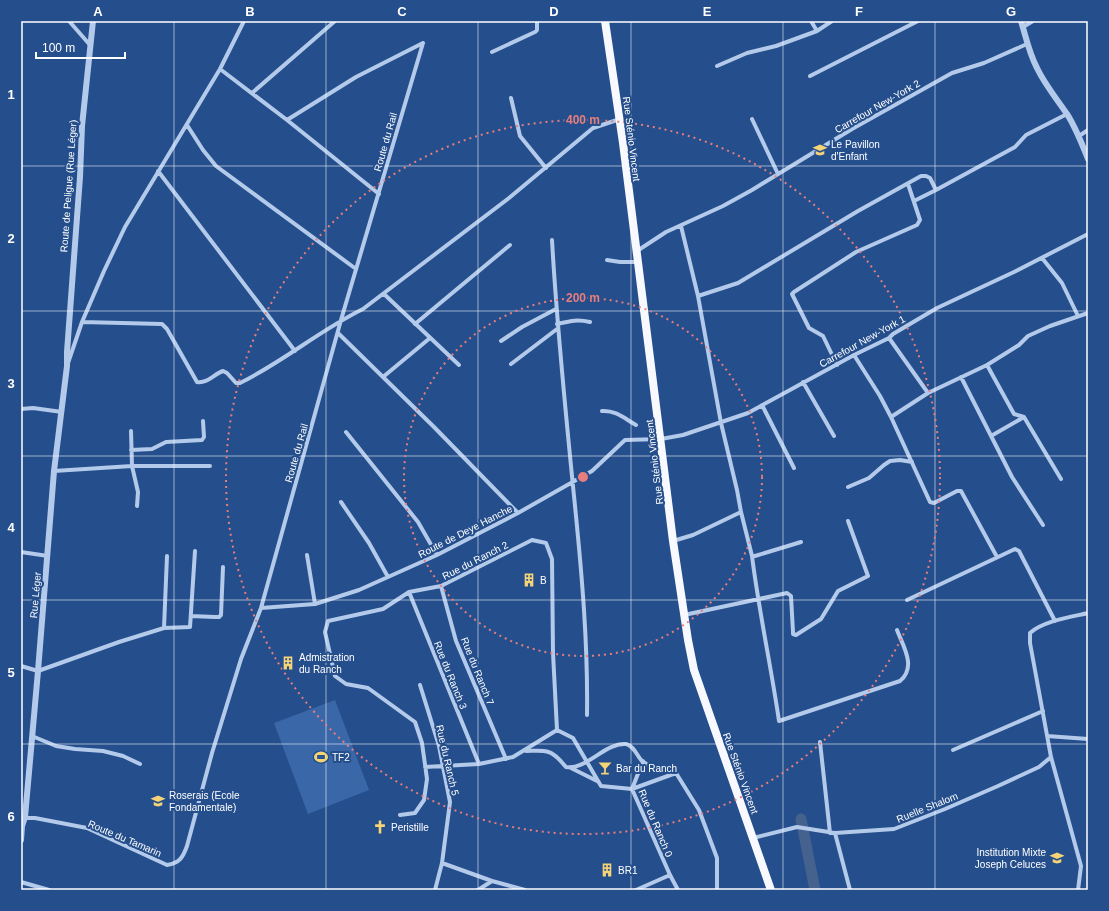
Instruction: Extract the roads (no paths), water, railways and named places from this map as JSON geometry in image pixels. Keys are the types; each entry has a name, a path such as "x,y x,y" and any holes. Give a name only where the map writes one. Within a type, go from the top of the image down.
{"main road":[{"name":"Rue Sténio Vincent","path":"605,21 620,119 673,541 694,670 771,890"}],"street":[{"path":"69,21 90,45"},
{"name":"Route de Peligue (Rue Léger)","path":"67,352 80,177 82,126 93,21"},
{"path":"67,366 82,322 125,226 220,69 244,21"},
{"path":"252,93 335,21"},
{"path":"492,52 535,32 537,21"},
{"path":"811,21 816,31"},
{"path":"717,66 747,53 776,46 816,31 832,21"},
{"path":"810,76 918,21"},
{"path":"1032,21 1022,24 1027,44 1037,68 1067,114 1079,136 1088,159"},
{"name":"Route du Rail","path":"176,863 183,856 187,846 212,753 241,659 261,608 341,320 423,43 356,77 287,120"},
{"name":"Carrefour New-York 2","path":"636,252 666,232 723,206 852,128 904,101 952,73 984,63 1027,44"},
{"path":"220,69 287,120 379,194"},
{"path":"511,98 520,136 546,168"},
{"path":"914,201 1015,147 1026,135 1067,114"},
{"path":"82,322 162,324 167,329 195,379 199,383 207,381 223,371 227,373 236,383 240,383 295,351 341,320 363,309 509,198 593,128 620,119"},
{"path":"752,119 778,174"},
{"path":"187,125 202,150 216,166 356,269"},
{"path":"1079,136 1088,130"},
{"path":"158,171 295,351"},
{"path":"698,296 738,282 852,214 921,176 930,178 936,190"},
{"path":"837,365 823,336 809,328 792,294 856,252 917,225 920,220 908,184"},
{"path":"681,226 698,296 721,423 738,490 741,512 752,556 757,600 779,722 900,681 907,672 908,657 897,630"},
{"name":"Carrefour New-York 1","path":"661,439 683,435 748,413 854,355 890,338 893,334 937,308 1042,258 1088,234"},
{"path":"552,240 557,327 582,585 588,669 588,715"},
{"path":"415,324 510,245"},
{"path":"1042,258 1062,283 1078,316"},
{"path":"606,260 638,262"},
{"path":"384,294 459,366"},
{"path":"501,341 522,327 556,309"},
{"path":"891,417 928,393 987,364 1019,345 1028,336 1050,326 1088,313"},
{"path":"511,364 557,327 580,320 590,322"},
{"path":"338,333 434,427 518,514"},
{"path":"383,377 430,338"},
{"path":"890,338 928,393"},
{"name":"Rue Léger","path":"21,840 38,671 54,471 62,412 67,352"},
{"path":"854,355 880,396 891,417 930,502 934,503 958,491 961,492 997,557"},
{"path":"987,364 1014,414 1024,417 1061,479"},
{"path":"961,377 1012,477 1043,525"},
{"path":"803,382 834,436"},
{"path":"762,405 794,468"},
{"path":"21,410 36,409 62,412"},
{"path":"602,412 609,411 615,413 636,426"},
{"path":"992,436 1024,417"},
{"path":"132,450 152,449 166,442 202,440 205,431 203,420"},
{"path":"131,431 132,466 138,492 137,506"},
{"path":"346,432 418,522 436,555"},
{"name":"Route de Deye Hanche","path":"261,608 315,604 359,590 436,555 518,514 573,483 592,471 625,440 661,439"},
{"path":"848,487 869,478 890,461 900,460 912,462"},
{"path":"54,471 132,466 210,466"},
{"path":"341,502 369,543 388,577"},
{"path":"673,541 693,534 741,512"},
{"path":"684,615 787,593 791,598 793,632 795,635 821,619 838,591 868,576 848,521"},
{"name":"Rue du Ranch 2","path":"425,767 422,743 415,722 368,688 346,684 335,676 325,632 328,621 383,609 409,592 441,586 532,540 546,543 552,559 553,653 557,730"},
{"path":"752,556 801,542"},
{"path":"907,600 1015,549 1018,551 1055,621"},
{"path":"21,666 38,671 119,642 164,628 190,627 194,551"},
{"path":"21,552 48,556"},
{"path":"307,555 315,604"},
{"path":"164,628 167,556"},
{"path":"191,616 219,617 221,615 223,567"},
{"name":"Rue du Ranch 7","path":"441,586 456,641 506,759"},
{"name":"Rue du Ranch 3","path":"409,592 479,764"},
{"path":"1078,890 1081,866 1051,757 1032,657 1030,633 1035,628 1055,621 1088,613"},
{"name":"Rue du Ranch 5","path":"420,685 439,746 450,802 442,863 435,890"},
{"path":"953,750 1042,711"},
{"path":"400,815 415,813 424,800 427,779 425,767 479,764 513,758 557,730 573,738 601,786 632,789 642,761"},
{"path":"32,736 56,746 103,751 123,756 140,764"},
{"path":"1047,736 1088,739"},
{"path":"820,742 832,833 850,890"},
{"path":"570,767 587,761 612,747 627,744 632,746 642,761 656,769 676,773 699,810 717,858 717,890"},
{"path":"524,751 542,750 553,754 566,766 598,781"},
{"name":"Ruelle Shalom","path":"753,838 797,827 832,833 894,829 1005,783 1039,767 1051,757"},
{"name":"Rue du Ranch 0","path":"676,773 632,789 678,890"},
{"name":"Route du Tamarin","path":"23,818 35,818 87,828 162,862 168,864 176,863"},
{"path":"442,863 492,881 525,890"},
{"path":"636,890 670,874"},
{"path":"478,890 492,881"},
{"path":"21,882 49,890"}],"waterway":[{"path":"801,819 815,890"}],"place":[{"name":"Le Pavillon d'Enfant","path":"820,150"},
{"name":"B","path":"529,580"},
{"name":"Admistration du Ranch","path":"288,663"},
{"name":"TF2","path":"321,757"},
{"name":"Bar du Ranch","path":"605,768"},
{"name":"Roserais (Ecole Fondamentale)","path":"158,801"},
{"name":"Peristille","path":"380,827"},
{"name":"Institution Mixte Joseph Celuces","path":"1057,858"},
{"name":"BR1","path":"607,870"}]}
